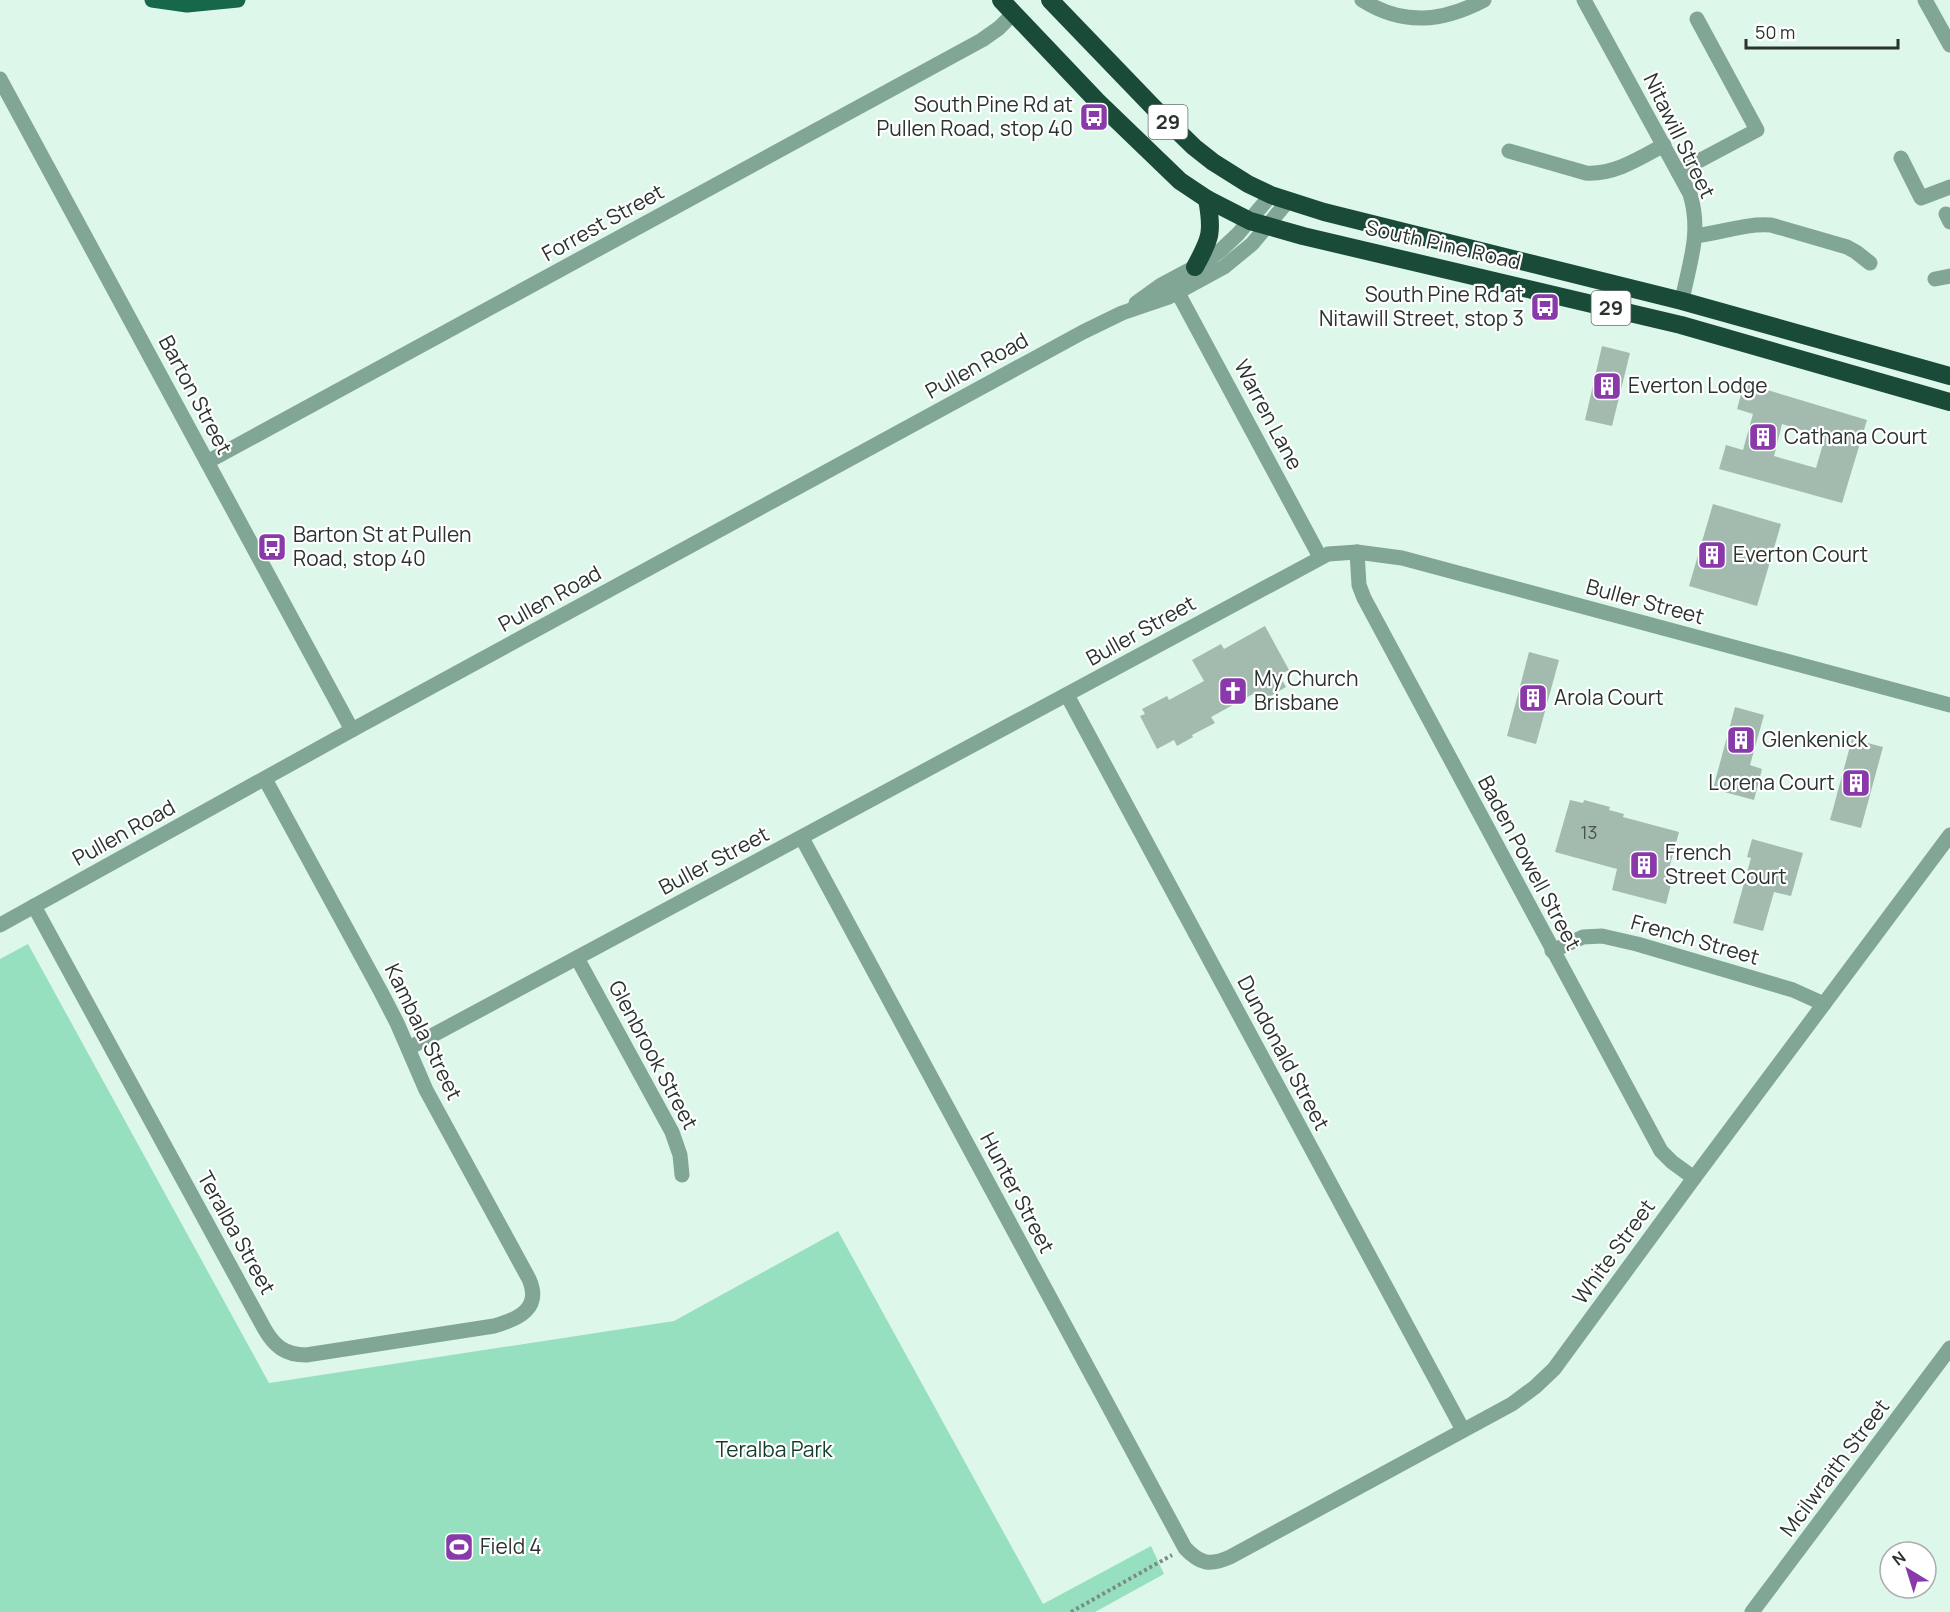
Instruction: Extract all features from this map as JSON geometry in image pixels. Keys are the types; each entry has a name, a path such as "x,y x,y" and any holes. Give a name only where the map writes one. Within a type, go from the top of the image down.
{"highway":[{"name":"South Pine Road","path":"1001,0 1180,181 1207,199 1250,221 1681,325 1950,402"},
{"name":"South Pine Road","path":"1050,0 1194,147 1230,173 1271,195 1324,212 1682,301 1950,376"},
{"path":"1195,267 1209,242 1210,215 1207,199"}],"main road":[{"path":"152,0 187,5 238,0"}],"street":[{"path":"1362,0 1392,15 1413,19 1452,14 1484,0"},
{"name":"Nitawill Street","path":"1584,0 1664,145 1693,205 1695,236 1682,301"},
{"path":"1925,0 1950,45"},
{"name":"Forrest Street","path":"207,462 971,46 992,34 1014,13"},
{"path":"1678,172 1756,130 1697,19"},
{"name":"Barton Street","path":"0,79 352,730"},
{"path":"1509,151 1586,173 1598,174 1623,166 1664,145"},
{"path":"1901,158 1921,198 1950,187"},
{"name":"Pullen Road","path":"1122,313 1161,285 1221,250 1250,221 1271,195"},
{"name":"Pullen Road","path":"0,925 352,730 1083,332 1122,313 1178,293 1224,267 1252,244 1288,201"},
{"path":"1695,236 1716,234 1759,224 1771,225 1847,247 1870,263"},
{"name":"Warren Lane","path":"1178,293 1320,557"},
{"name":"Buller Street","path":"409,1048 1320,557 1336,552 1357,552 1402,558 1950,705"},
{"name":"Baden Powell Street","path":"1357,552 1359,585 1364,598 1552,951 1661,1151 1694,1178"},
{"name":"Dundonald Street","path":"1067,695 1463,1430"},
{"name":"Kambala Street","path":"265,779 381,992 409,1048 426,1090 530,1279 534,1294 530,1306"},
{"name":"White Street","path":"1203,1561 1211,1563 1230,1557 1512,1404 1554,1370 1950,835"},
{"name":"Hunter Street","path":"802,838 1185,1548 1203,1561"},
{"name":"Teralba Street","path":"34,906 275,1345 289,1353 306,1355 471,1330 505,1323 521,1315 530,1306"},
{"name":"French Street","path":"1552,951 1583,937 1602,936 1637,944 1793,990 1824,1004"},
{"name":"Glenbrook Street","path":"577,958 672,1132 680,1155 682,1175"},
{"name":"Mcilwraith Street","path":"1752,1612 1950,1348"}],"path":[{"path":"1071,1612 1185,1548"}],"green space":[{"name":"Teralba Park","path":"28,944 269,1383 674,1321 838,1231 1043,1604 1151,1546 1164,1574 1095,1612 0,1612 0,959"}],"building":[{"name":"Everton Lodge","path":"1602,346 1630,353 1612,426 1585,420"},
{"path":"1744,383 1867,420 1842,503 1719,469 1726,445 1743,450 1753,414 1737,409","holes":["1782,424 1825,437 1816,468 1774,456"]},
{"name":"Everton Court","path":"1713,504 1781,524 1757,606 1689,586"},
{"name":"My Church Brisbane","path":"1265,626 1289,670 1279,675 1286,687 1258,703 1253,694 1211,717 1215,723 1192,735 1193,737 1177,746 1174,740 1157,749 1140,716 1145,714 1142,709 1167,696 1169,700 1204,681 1192,660 1221,644 1224,649"},
{"name":"Arola Court","path":"1529,652 1559,660 1536,744 1507,736"},
{"name":"Glenkenick","path":"1735,707 1764,715 1750,765 1762,769 1754,800 1713,789"},
{"name":"Lorena Court","path":"1852,739 1883,747 1861,828 1830,820"},
{"path":"1570,800 1583,803 1584,800 1610,807 1609,810 1624,814 1623,817 1679,832 1668,872 1674,873 1666,904 1612,890 1617,869 1555,852"},
{"path":"1752,839 1803,853 1791,896 1774,892 1763,931 1733,923 1751,858 1747,857"}],"place":[{"name":"South Pine Rd at Pullen Road, stop 40","path":"1094,117"},
{"name":"South Pine Rd at Nitawill Street, stop 3","path":"1545,307"},
{"name":"Everton Lodge","path":"1607,386"},
{"name":"Cathana Court","path":"1763,437"},
{"name":"Barton St at Pullen Road, stop 40","path":"272,547"},
{"name":"Everton Court","path":"1712,555"},
{"name":"My Church Brisbane","path":"1233,691"},
{"name":"Arola Court","path":"1533,698"},
{"name":"Glenkenick","path":"1741,740"},
{"name":"Lorena Court","path":"1856,783"},
{"name":"French Street Court","path":"1644,865"},
{"name":"Field 4","path":"459,1547"}]}
